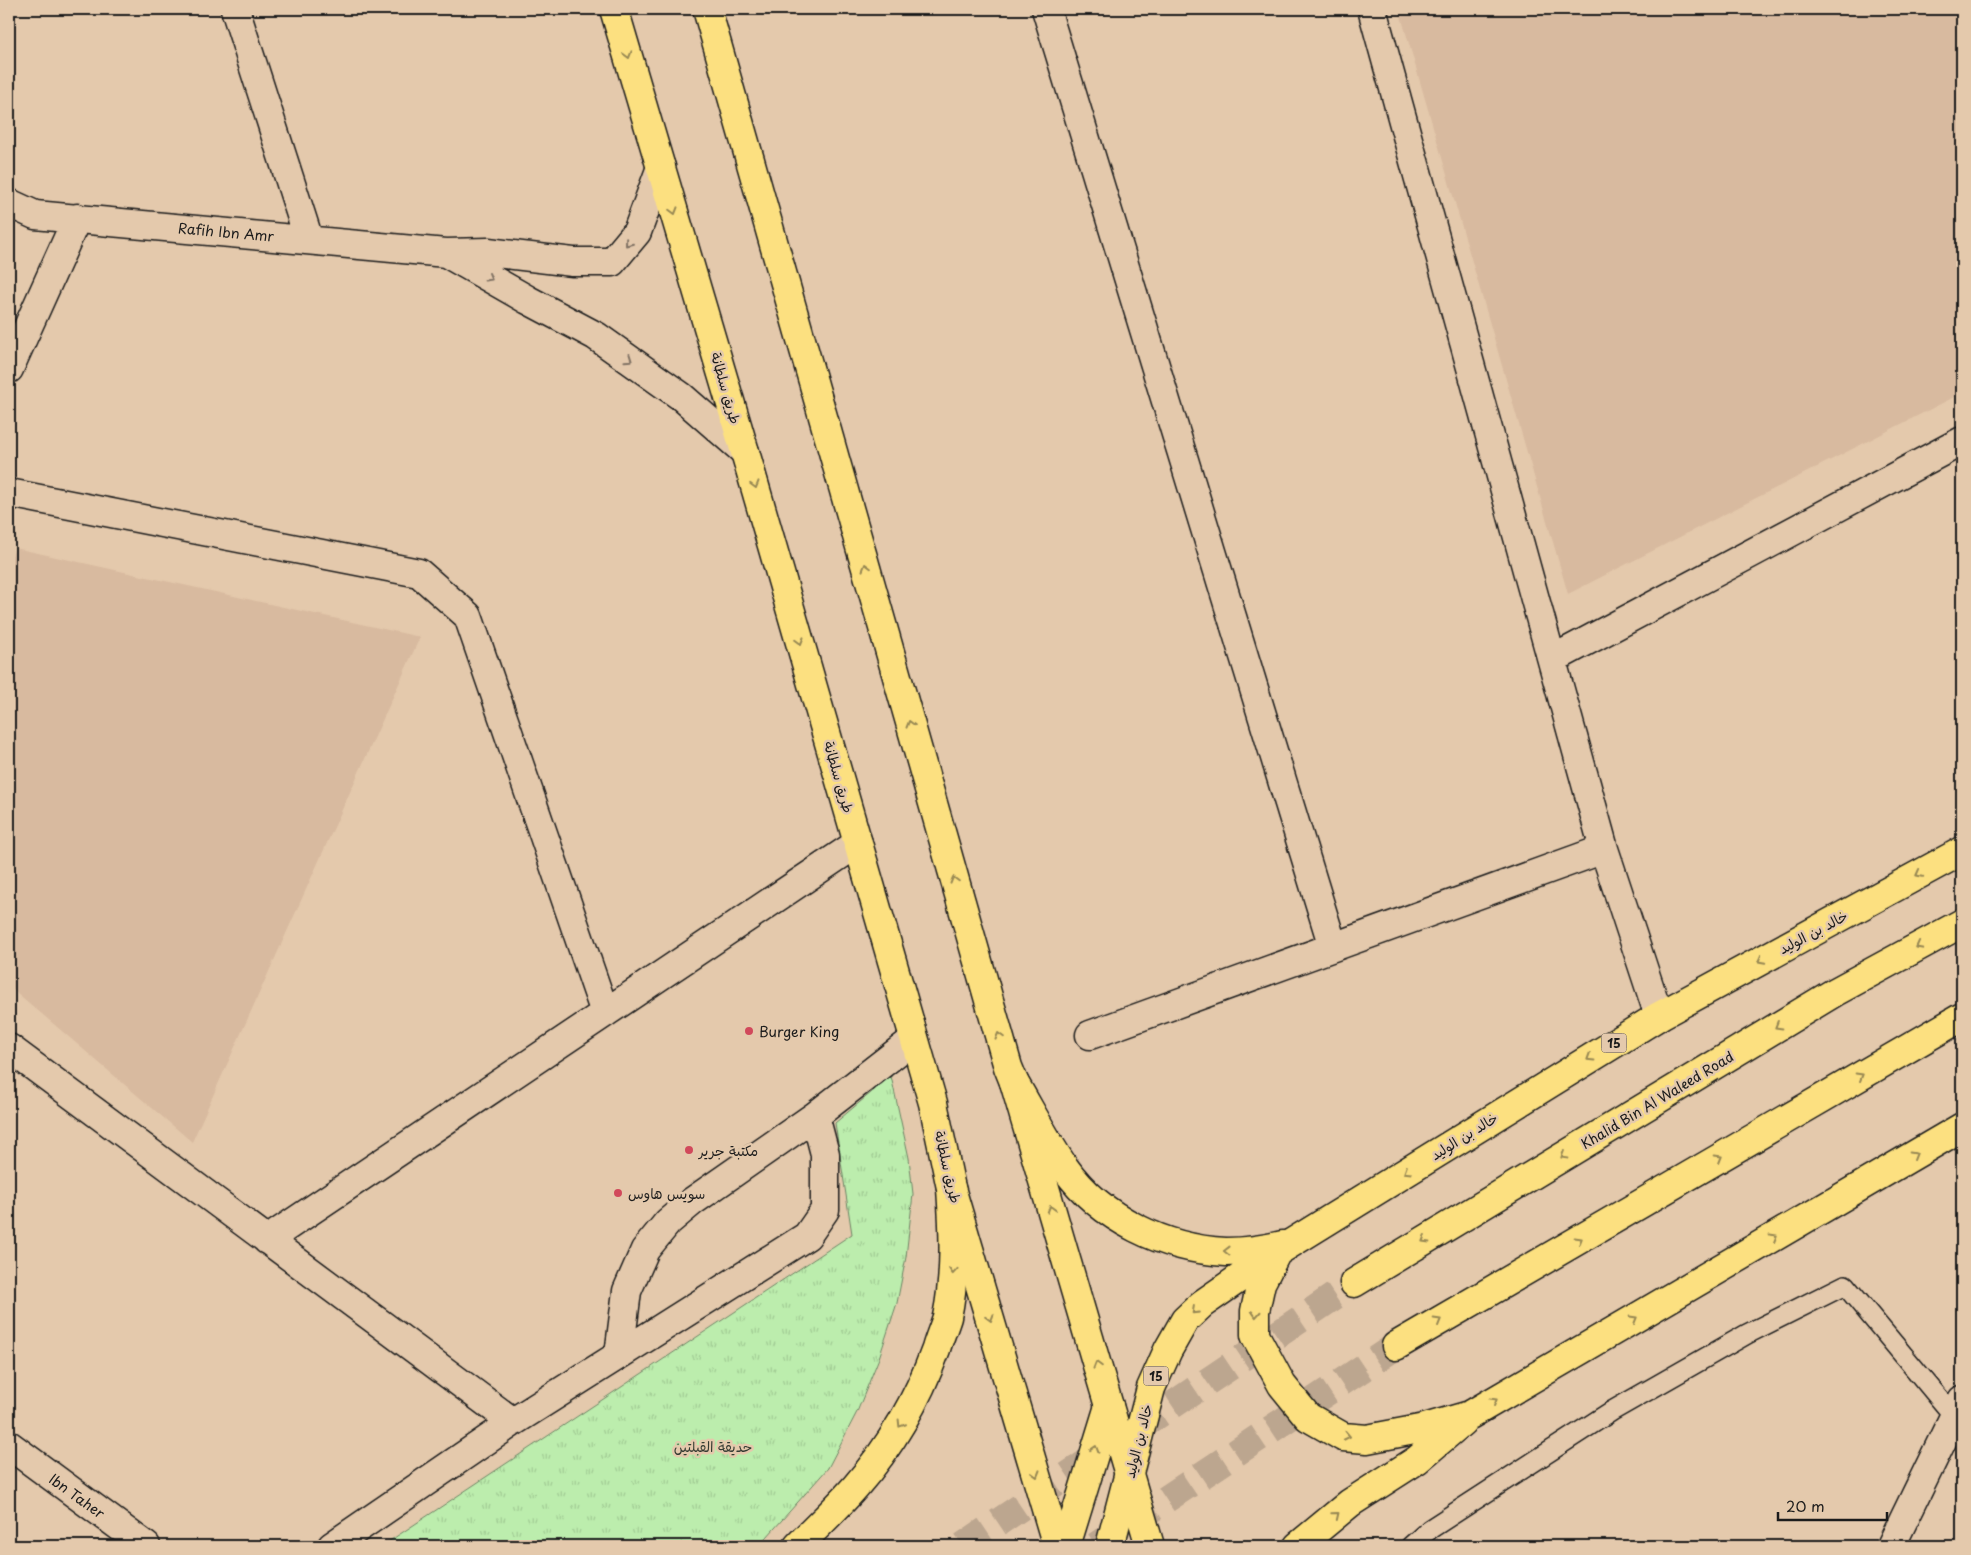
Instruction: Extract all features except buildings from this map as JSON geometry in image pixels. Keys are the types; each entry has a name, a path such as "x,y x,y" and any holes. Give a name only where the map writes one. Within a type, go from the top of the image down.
{"main road":[{"name":"طريق سلطانة","path":"614,9 745,452 933,1103 951,1188 1057,1546"},
{"path":"707,9 1008,1067 1150,1546"},
{"name":"خالد بن الوليد","path":"1110,1546 1151,1388 1168,1350 1185,1320 1202,1304 1284,1248 1659,1016 1962,851"},
{"name":"Khalid Bin Al Waleed Road","path":"1354,1282 1835,992 1962,923"},
{"path":"1396,1346 1962,1017"},
{"path":"1014,1082 1066,1169 1086,1192 1109,1211 1134,1227 1162,1240 1194,1248 1227,1252 1284,1248"},
{"path":"1298,1546 1350,1503 1417,1460 1460,1418 1962,1127"},
{"path":"798,1546 856,1486 884,1450 911,1408 931,1363 947,1318 953,1274 954,1231 951,1188"},
{"path":"1284,1248 1262,1283 1255,1311 1255,1335 1282,1385 1308,1417 1343,1437 1367,1439 1460,1418"},
{"path":"1066,1546 1108,1406"}],"street":[{"path":"235,9 309,240"},
{"path":"1046,9 1333,947"},
{"path":"1372,9 1604,849 1659,1016"},
{"name":"Rafih Ibn Amr","path":"9,203 35,214 446,253 488,252 573,262 612,262 637,232 661,167"},
{"path":"9,369 77,218"},
{"path":"446,253 596,336 682,396 745,452"},
{"path":"1553,659 1962,441"},
{"path":"9,494 419,573 468,616 605,1013"},
{"path":"267,1240 858,843"},
{"path":"1090,1035 1604,849"},
{"path":"618,1355 627,1291 645,1250 668,1222 693,1201 815,1116 914,1039"},
{"path":"9,1048 513,1422"},
{"path":"332,1546 513,1422 806,1236 825,1210 825,1154 815,1116"},
{"path":"1891,1546 1958,1408"},
{"name":"Ibn Taher","path":"9,1445 146,1546"}],"lane":[{"path":"1411,1546 1430,1529 1612,1412 1747,1334 1845,1285 1958,1408"}],"shaded area":[{"path":"1399,9 1962,9 1962,393 1568,594"},
{"path":"15,548 420,637 192,1142 9,986 9,562"}],"green space":[{"name":"حدیقة القبلتین","path":"891,1076 909,1158 913,1194 906,1257 897,1303 879,1358 857,1412 828,1468 759,1546 382,1546 852,1234 835,1123"}],"tunnel":[{"path":"963,1546 1354,1283"},
{"path":"1096,1546 1396,1346"}],"place":[{"name":"Burger King","path":"749,1031"},
{"name":"مكتبة جرير","path":"689,1150"},
{"name":"سويس هاوس","path":"618,1193"}]}
